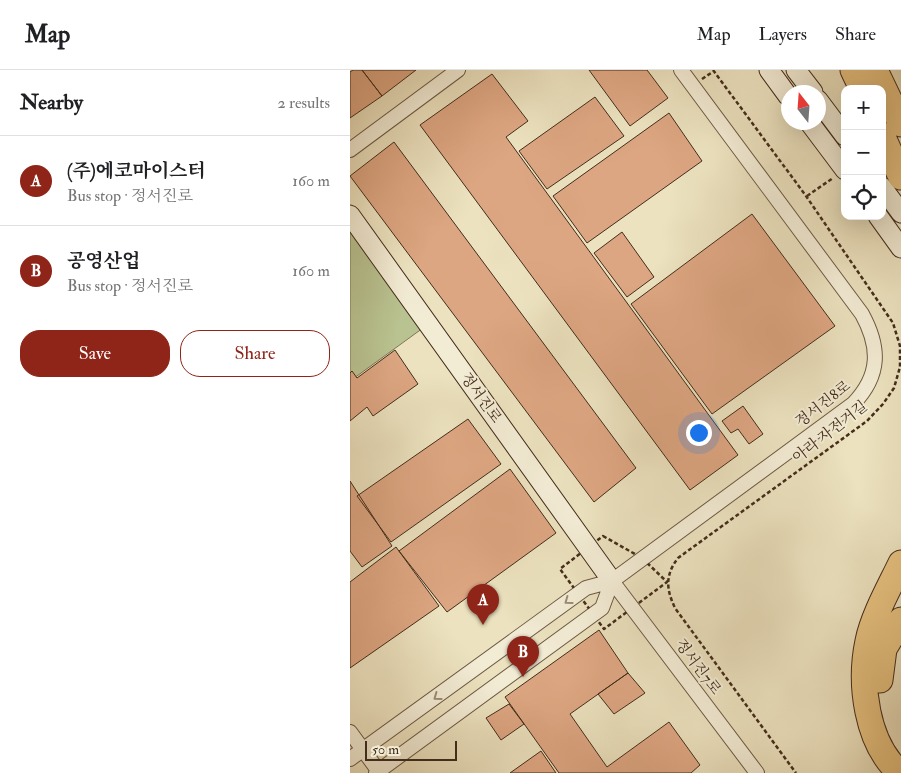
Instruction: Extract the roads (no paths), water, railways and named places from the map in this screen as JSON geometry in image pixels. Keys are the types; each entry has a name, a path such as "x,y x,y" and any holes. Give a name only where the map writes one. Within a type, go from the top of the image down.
{"highway":[{"path":"853,70 860,85"},
{"path":"876,70 901,124"},
{"path":"886,144 901,177"},
{"path":"900,773 889,763 876,736 866,703 865,669 868,640 901,563"},
{"path":"901,620 884,648 879,675 881,702 888,727 901,751"}],"street":[{"path":"350,150 458,70"},
{"name":"정서진8로","path":"612,581 853,404 864,393 874,370 873,342 862,314 681,70"},
{"path":"768,70 781,87"},
{"path":"796,70 808,85"},
{"path":"826,111 841,131"},
{"path":"814,130 841,165"},
{"path":"886,192 901,212"},
{"name":"정서진로","path":"350,215 612,581"},
{"path":"881,220 901,248"},
{"path":"350,759 586,588 612,581"},
{"path":"350,732 378,772 602,608 612,581"},
{"name":"정서진7로","path":"612,581 757,773"}],"place":[{"name":"(주)에코마이스터","path":"483,625"},
{"name":"공영산업","path":"523,677"}]}
